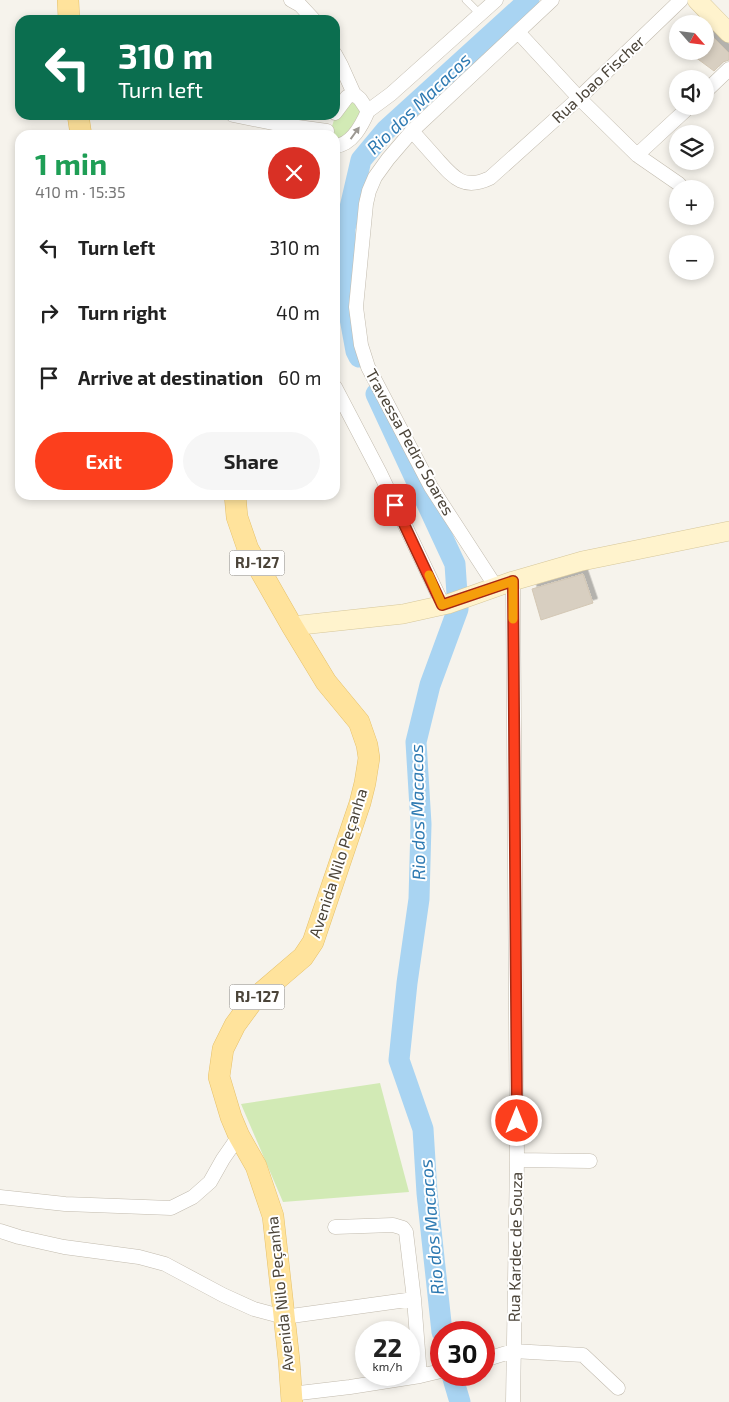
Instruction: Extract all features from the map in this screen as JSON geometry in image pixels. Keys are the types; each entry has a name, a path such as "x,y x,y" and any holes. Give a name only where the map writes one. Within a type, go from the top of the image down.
{"main road":[{"path":"68,0 70,15"},
{"name":"Avenida Nilo Peçanha","path":"235,500 237,517 248,549 326,682 359,722 367,745 369,758 360,804 313,942 303,957 254,999 235,1024 223,1049 219,1077 231,1117 239,1136 256,1166 273,1216 289,1360 291,1398"}],"street":[{"path":"291,0 300,5 309,15"},
{"path":"340,146 350,140 368,111 391,94 496,0"},
{"name":"Travessa Pedro Soares","path":"504,584 431,487 368,367 361,345 356,307 366,204 375,177 412,132 552,0"},
{"name":"Rua Joao Fischer","path":"412,132 453,176 465,183 481,182 490,178 579,98 681,0"},
{"path":"697,0 729,33"},
{"path":"518,32 579,98 637,155 673,180"},
{"path":"340,63 354,94 368,111"},
{"path":"714,83 729,69"},
{"path":"340,106 347,97 354,94"},
{"path":"637,155 680,115"},
{"path":"258,120 310,130"},
{"path":"340,397 452,602"},
{"path":"292,626 403,614 452,602 504,584 582,561 729,531"},
{"name":"Rua Kardec de Souza","path":"504,584 517,1160 513,1402"},
{"path":"0,1197 65,1204 171,1208 193,1197 210,1182 239,1136"},
{"path":"517,1160 590,1161"},
{"path":"335,1228 393,1225 403,1228 406,1232 416,1321"},
{"path":"0,1231 64,1247 139,1257 166,1264 254,1310 284,1317 414,1299"},
{"path":"495,1357 513,1351 583,1355 618,1388"},
{"path":"420,1376 430,1373"},
{"path":"291,1398 356,1386"}],"lane":[{"path":"466,0 481,15"}],"green space":[{"path":"350,96 368,111 350,137 340,140 340,130 331,130 334,120 340,120 340,110"},
{"path":"380,1083 409,1192 283,1202 241,1104"}],"building":[{"path":"714,38 729,53 729,60 723,62 714,71 699,60 714,60"},
{"path":"583,574 593,603 541,620 532,589"}],"waterway":[{"name":"Rio dos Macacos","path":"359,357 356,351 347,302 345,229 361,160 386,130 529,0"},
{"name":"Rio dos Macacos","path":"376,394 455,564 458,609 430,685 416,742 421,824 419,899 407,983 399,1060 423,1129 427,1193 441,1321"},
{"name":"Rio dos Macacos","path":"455,1386 460,1402"}],"slow traffic":[{"path":"429,575 442,605 513,581 513,619"}],"route":[{"path":"395,505 442,605 513,581 517,1121"}]}
